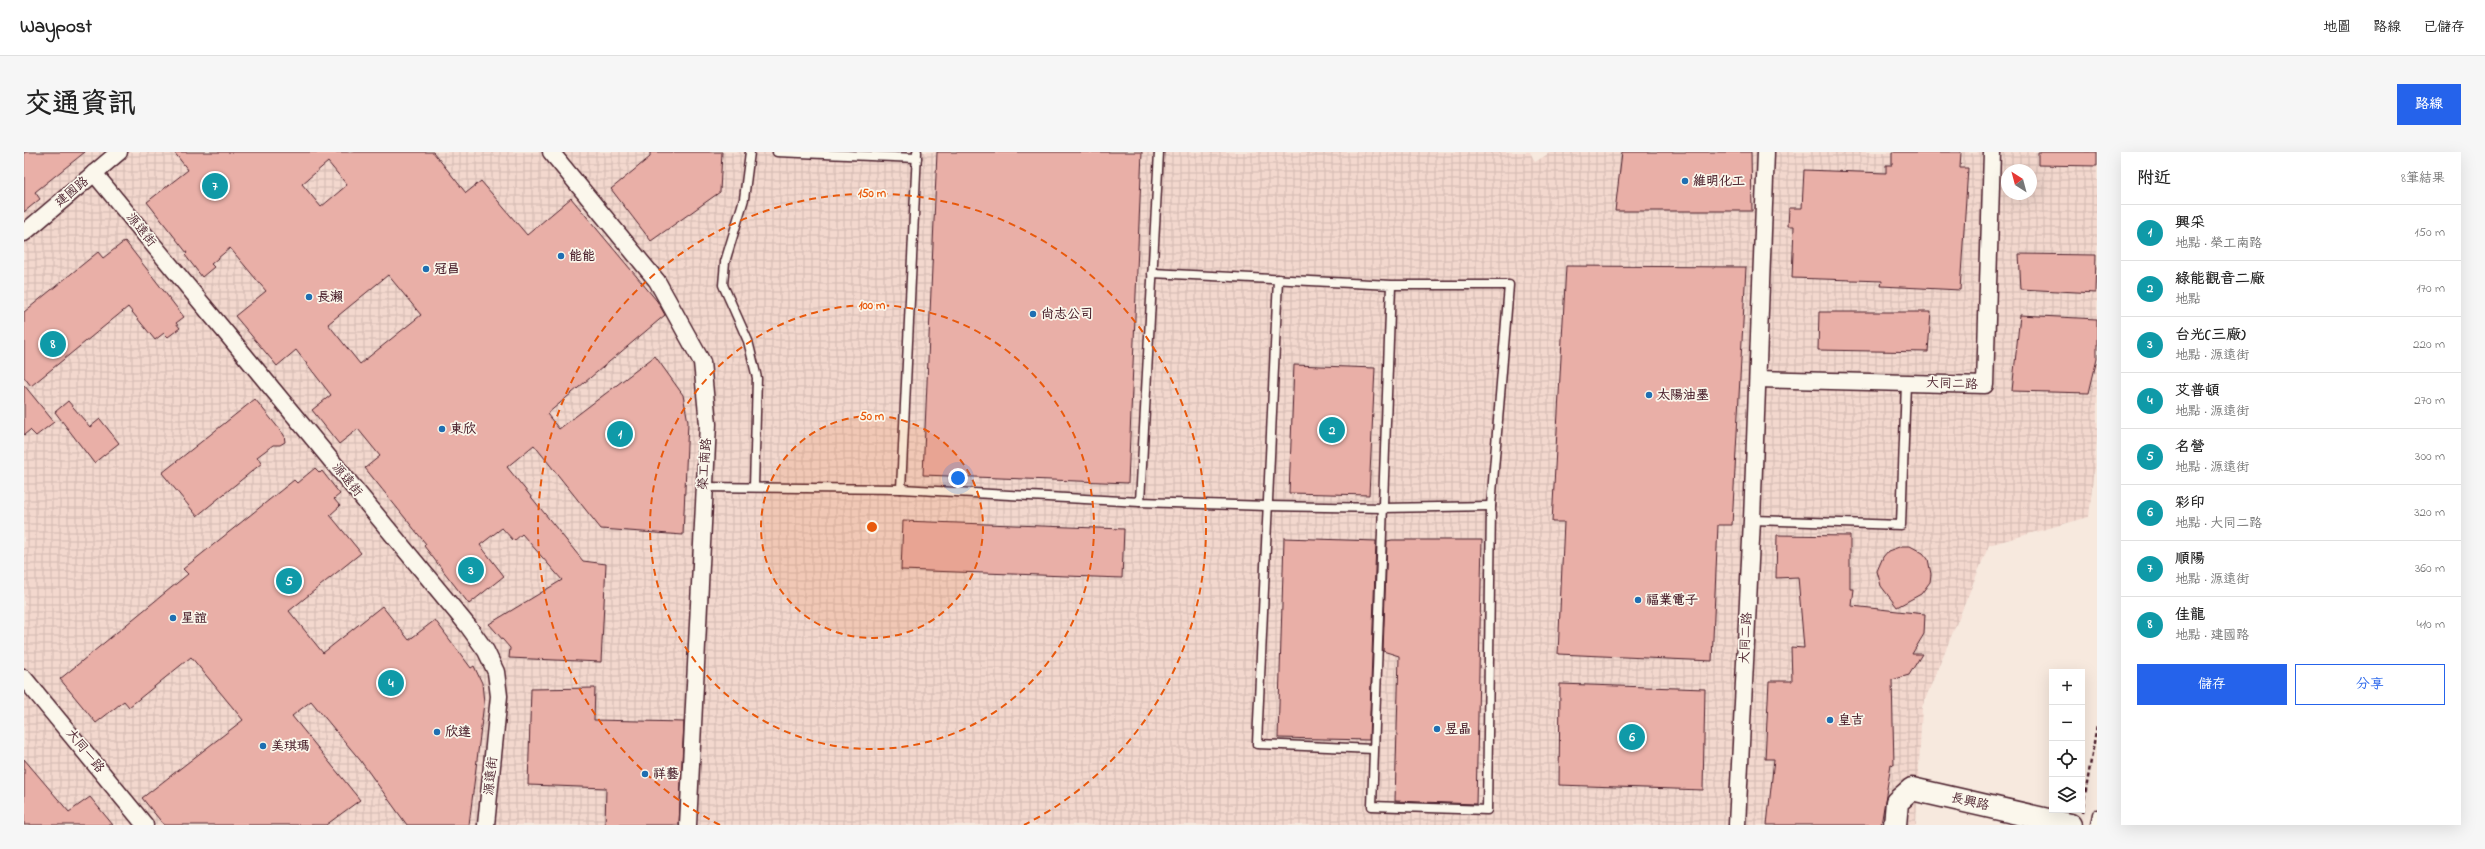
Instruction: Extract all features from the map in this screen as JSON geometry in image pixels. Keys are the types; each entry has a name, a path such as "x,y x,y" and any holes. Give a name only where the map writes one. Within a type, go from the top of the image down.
{"street":[{"name":"建國路","path":"24,233 119,152"},
{"name":"榮工南路","path":"551,152 657,281 702,362 708,424 703,487 688,825"},
{"name":"大同二路","path":"1737,825 1752,520 1766,152"},
{"name":"大同二路","path":"1758,379 1985,385 1992,152"},
{"name":"源遠街","path":"94,173 468,626 486,651 496,672 499,696 486,825"},
{"name":"大同一路","path":"24,678 145,825"},
{"name":"長興路","path":"1895,825 1897,802 1912,789 2076,821"}],"lane":[{"path":"750,152 744,199 725,262 723,286 748,341 757,378 754,487"},
{"path":"777,152 917,155 901,489"},
{"path":"1140,502 1159,152"},
{"path":"1152,273 1391,284 1509,284 1491,506 1486,810 1372,806 1391,284"},
{"path":"1278,279 1257,744 1373,749"},
{"path":"1752,520 1901,525 1906,383"},
{"path":"703,487 901,489 1140,502 1267,506 1384,508 1491,506"},
{"path":"2095,825 2097,814"}],"path":[{"path":"2076,821 2097,725"}],"shaded area":[{"path":"24,152 1530,152 1535,162 1551,152 2097,152 2097,438 2089,517 1989,545 1922,707 1916,825 24,825"}],"building":[{"path":"24,152 85,152 35,192 40,199 24,212"},
{"path":"174,152 433,152 466,193 481,181 527,235 571,198 657,301 665,315 547,414 559,429 655,356 683,395 688,422 683,535 601,529 534,445 507,467 583,561 606,564 601,662 509,658 510,648 489,624 562,580 522,534 514,541 502,528 480,545 504,576 469,604 424,546 426,544 365,468 380,456 358,429 339,444 312,410 331,395 296,350 277,366 235,316 266,291 230,248 211,264 214,267 202,277 185,255 187,253 147,202 188,170","holes":["328,162 347,185 321,207 302,184","388,275 421,315 360,364 328,324"]},
{"path":"650,152 722,152 720,192 651,241 611,189 650,157"},
{"name":"尚志公司","path":"937,152 1142,152 1128,483 923,475"},
{"name":"維明化工","path":"1622,152 1751,152 1752,211 1615,211"},
{"path":"1892,152 1961,152 1960,168 1968,168 1960,290 1881,286 1882,281 1792,278 1794,226 1788,226 1789,208 1802,208 1804,170 1886,173 1886,165 1892,165"},
{"path":"2038,152 2097,152 2097,166 2038,165"},
{"path":"125,241 184,317 176,323 180,328 168,337 164,333 155,340 128,307 31,386 24,377 24,312 98,252 103,258"},
{"path":"2019,254 2096,255 2095,293 2021,289"},
{"name":"太陽油墨","path":"1566,266 1746,267 1732,525 1718,525 1712,661 1558,654 1564,522 1552,522"},
{"path":"1819,312 1931,312 1928,352 1818,350"},
{"path":"2020,315 2097,319 2097,359 2089,393 2012,391"},
{"path":"1294,365 1375,368 1369,495 1289,493"},
{"path":"24,385 54,422 36,436 30,430 24,435"},
{"path":"255,399 284,435 285,442 280,445 273,445 257,457 262,463 197,516 162,473"},
{"path":"68,401 90,427 100,419 119,443 94,463 55,412"},
{"path":"315,468 320,473 322,471 340,494 334,499 340,506 330,515 361,553 289,611 323,653 382,606 409,640 435,620 471,668 474,666 482,683 484,703 469,825 407,825 360,760 311,701 292,716 360,800 326,825 164,825 142,798 243,720 191,657 129,707 124,701 96,723 60,679 188,574 183,569 294,480 297,483"},
{"path":"903,521 1124,529 1122,578 901,570"},
{"path":"1777,535 1850,536 1850,589 1854,589 1852,606 1925,614 1924,634 1912,654 1922,654 1909,675 1892,680 1894,765 1891,764 1881,825 1767,825 1774,759 1765,759 1769,681 1792,681 1791,647 1804,648 1798,577 1776,578"},
{"path":"1284,538 1376,541 1369,740 1278,738"},
{"name":"昱晶","path":"1482,540 1476,804 1395,801 1399,656 1383,651 1387,541"},
{"path":"1902,546 1910,546 1923,553 1928,559 1931,574 1930,582 1921,594 1897,607 1881,586 1877,571 1883,557 1888,551"},
{"path":"1560,684 1705,689 1703,790 1559,785"},
{"path":"595,688 594,720 684,722 679,825 605,825 606,788 528,785 531,689"},
{"path":"24,759 69,812 90,797 113,825 24,825"}],"place":[{"name":"維明化工","path":"1685,181"},
{"name":"順陽","path":"215,186"},
{"name":"能能","path":"561,256"},
{"name":"冠昌","path":"426,269"},
{"name":"長瀨","path":"309,297"},
{"name":"尚志公司","path":"1033,314"},
{"name":"佳龍","path":"53,344"},
{"name":"太陽油墨","path":"1649,395"},
{"name":"東欣","path":"442,429"},
{"name":"綠能觀音二廠","path":"1332,430"},
{"name":"興采","path":"620,434"},
{"name":"台光(三廠)","path":"471,570"},
{"name":"名營","path":"289,581"},
{"name":"福業電子","path":"1638,600"},
{"name":"星誼","path":"173,618"},
{"name":"艾普頓","path":"391,683"},
{"name":"皇吉","path":"1830,720"},
{"name":"昱晶","path":"1437,729"},
{"name":"欣達","path":"437,732"},
{"name":"彩印","path":"1632,737"},
{"name":"美琪瑪","path":"263,746"},
{"name":"祥藝","path":"645,774"}]}
